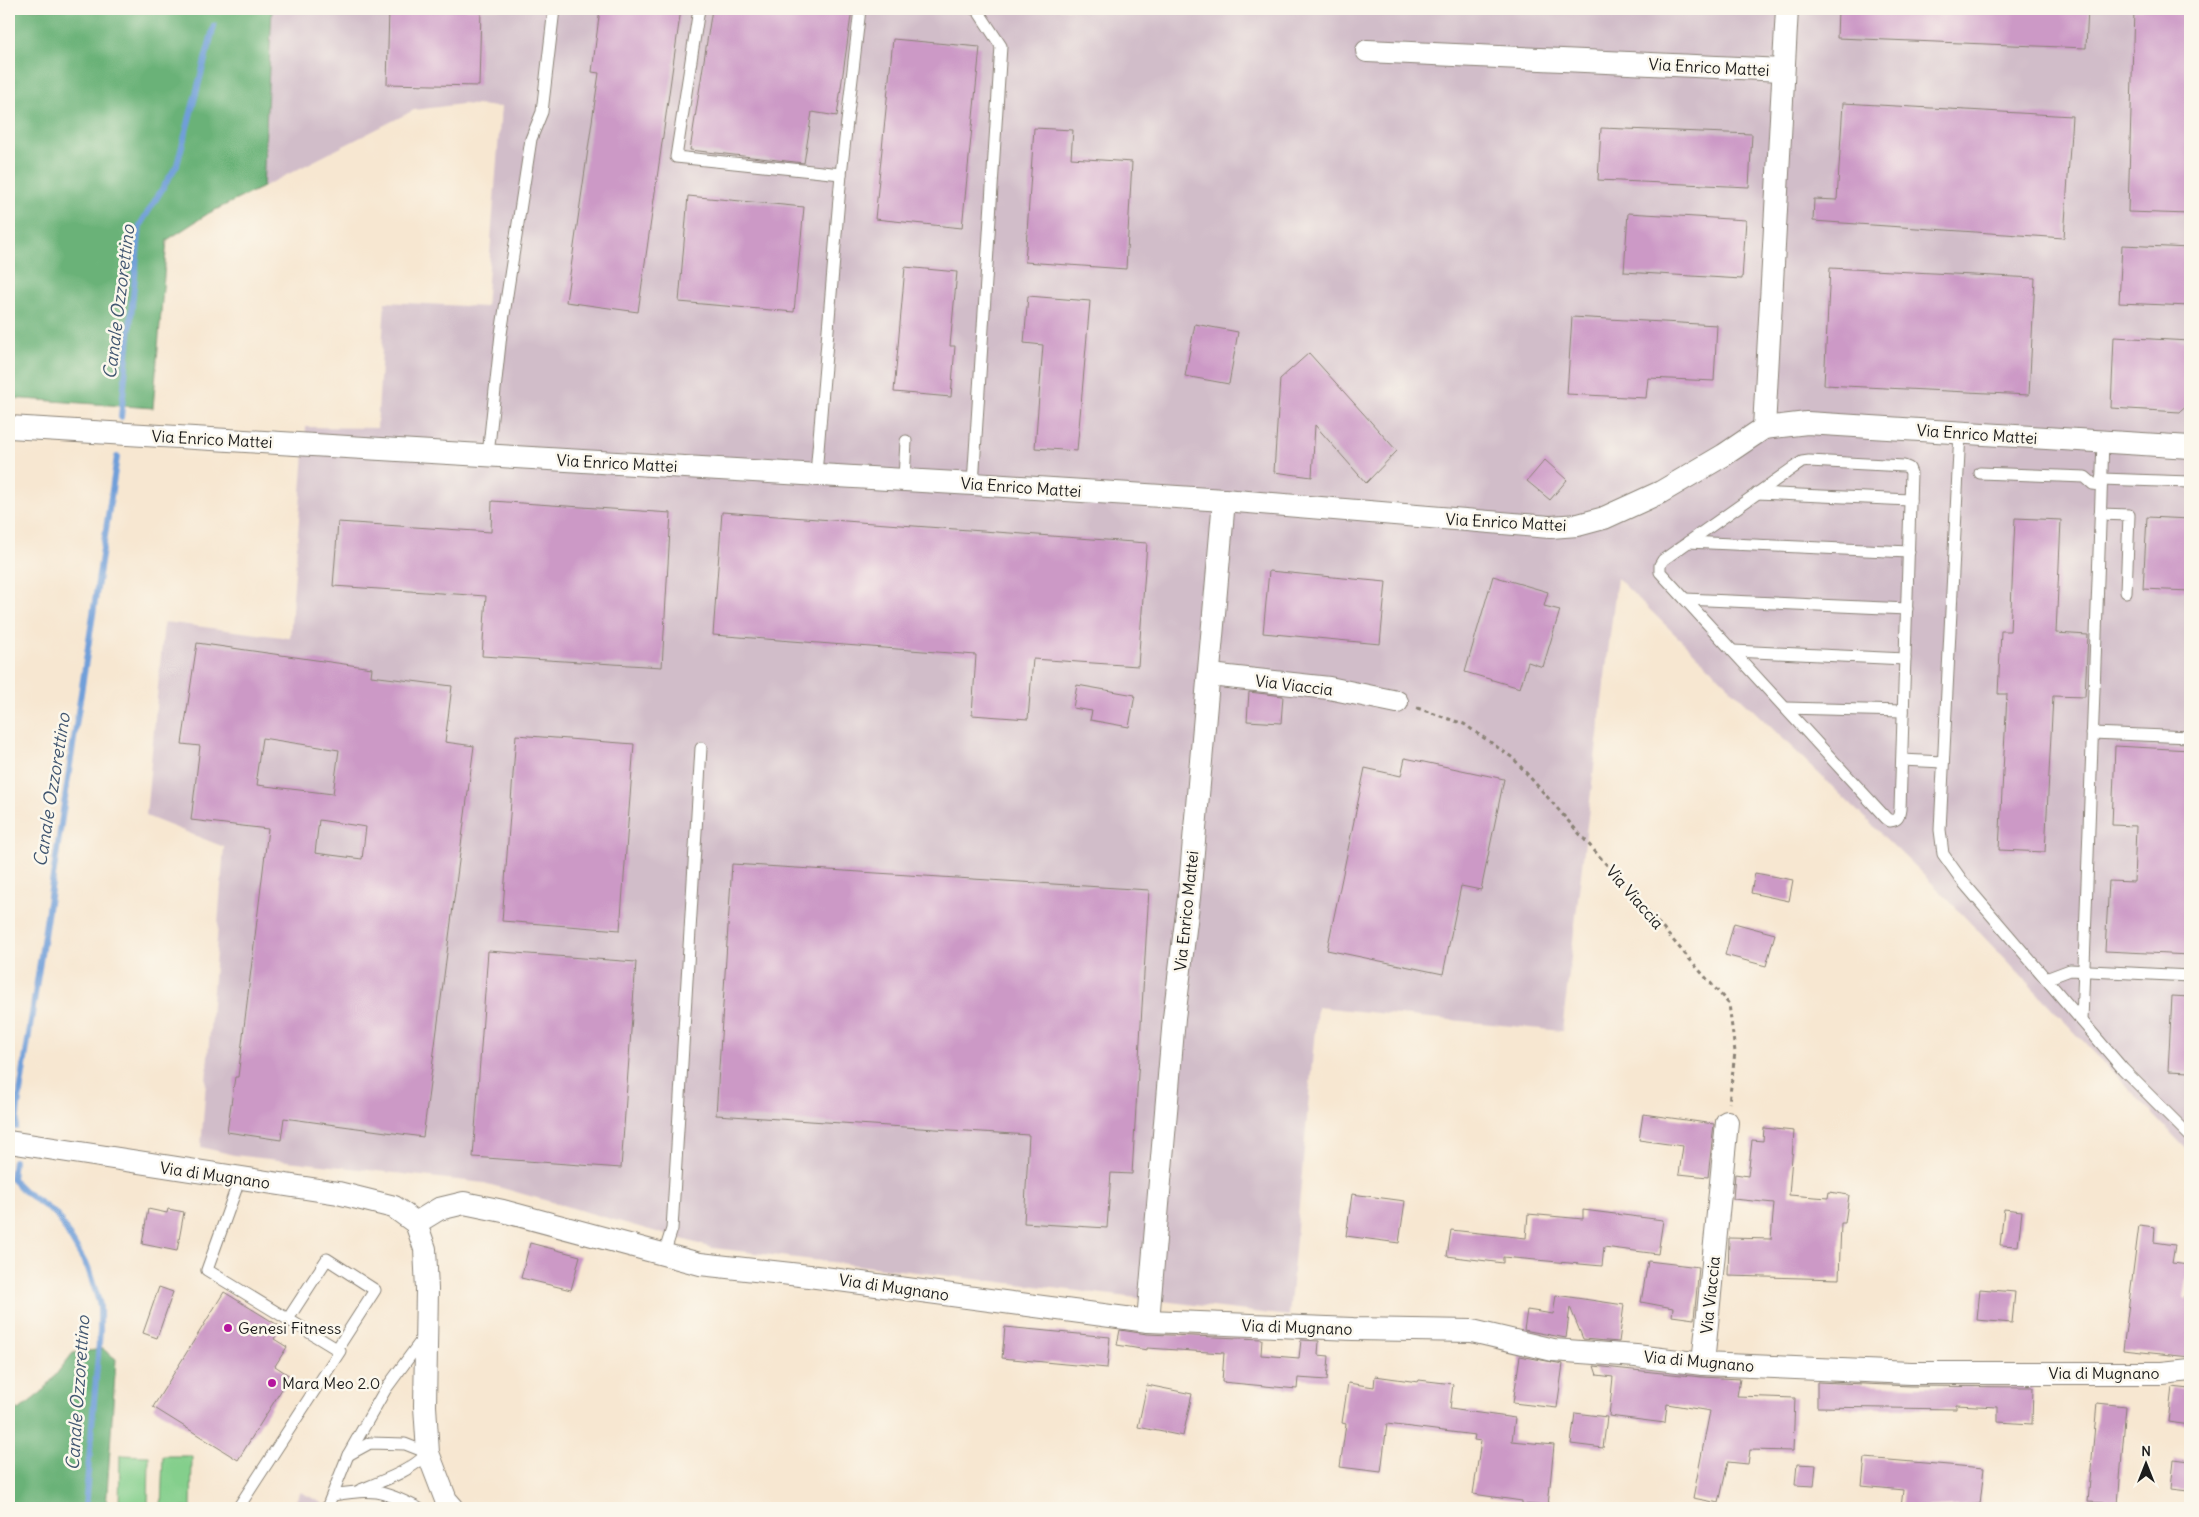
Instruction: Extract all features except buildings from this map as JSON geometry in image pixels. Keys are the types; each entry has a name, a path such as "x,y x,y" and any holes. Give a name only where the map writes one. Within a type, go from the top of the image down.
{"street":[{"path":"1783,70 1787,9"},
{"name":"Via Enrico Mattei","path":"1367,51 1783,70 1764,428"},
{"name":"Via Enrico Mattei","path":"9,427 904,479 1224,500 1550,527 1578,525 1604,518 1661,492 1724,455 1764,428 1807,423 2190,446"},
{"name":"Via Enrico Mattei","path":"1148,1321 1174,1018 1189,898 1210,676 1224,500"},
{"name":"Via Viaccia","path":"1210,676 1329,688 1397,702"},
{"name":"Via Viaccia","path":"1704,1364 1727,1122"},
{"name":"Via di Mugnano","path":"9,1142 338,1193 394,1207 416,1223 439,1209 464,1203 503,1211 700,1264 810,1276 1148,1321 1353,1329 1472,1331 1553,1350 1636,1356 1704,1364 1911,1372 2162,1373 2190,1370"},
{"path":"416,1223 425,1249 425,1406 428,1453 446,1500 452,1508"}],"lane":[{"path":"488,456 501,334 531,139 542,112 554,9"},
{"path":"699,9 676,157 841,174"},
{"path":"816,474 841,174 860,9"},
{"path":"973,484 1001,46 978,11 974,9"},
{"path":"1960,432 1940,830 1943,854 1963,882 2123,1069 2190,1136"},
{"path":"904,479 906,441"},
{"path":"2082,1021 2103,442"},
{"path":"1802,462 1904,466 1909,468 1911,473 1910,500 1899,817 1890,821 1660,572 1660,565 1688,542 1802,462"},
{"path":"1980,473 2085,477 2093,484 2101,482 2190,482"},
{"path":"1757,493 1910,500"},
{"path":"2100,514 2129,515 2126,592"},
{"path":"1688,542 1909,552"},
{"path":"1685,599 1907,609"},
{"path":"1733,651 1905,659"},
{"path":"1785,708 1903,711"},
{"path":"2092,733 2190,737"},
{"path":"664,1254 672,1230 702,748"},
{"path":"1902,760 1943,762"},
{"path":"2046,979 2070,970 2190,976"},
{"path":"238,1508 340,1351 207,1270 240,1178"},
{"path":"288,1319 327,1259 375,1290 337,1349"},
{"path":"327,1508 348,1455 385,1390 426,1334"},
{"path":"333,1495 360,1490 399,1474 417,1464 428,1453 405,1444 370,1443 348,1455"},
{"path":"360,1490 391,1494 418,1508"}],"path":[{"name":"Via Viaccia","path":"1397,702 1464,724 1512,758 1729,1004 1735,1052 1727,1122"}],"shaded area":[{"path":"272,9 2190,9 2190,1153 1940,891 1617,578 1562,1031 1317,1007 1289,1316 713,1248 484,1183 234,1155 201,1147 224,847 146,816 164,622 290,638 306,427 377,428 385,302 486,307 501,107 462,104 414,110 263,187"},
{"path":"301,1492 331,1508 291,1508"}],"green space":[{"path":"9,9 272,9 263,187 209,213 167,240 153,408 9,398"},
{"path":"103,1349 116,1359 106,1508 9,1508 9,1401 19,1410 42,1392 73,1353"},
{"path":"120,1455 149,1456 148,1508 119,1508"},
{"path":"163,1456 192,1456 191,1508 161,1508"}],"waterway":[{"name":"Canale Ozzorettino","path":"121,417 140,225 177,165 214,26"},
{"name":"Canale Ozzorettino","path":"16,1127 117,457"},
{"name":"Canale Ozzorettino","path":"14,1161 12,1179 24,1191 57,1215 88,1268 100,1305 100,1331 85,1508"}],"place":[{"name":"Genesi Fitness","path":"228,1328"},
{"name":"Mara Meo 2.0","path":"272,1383"}]}
